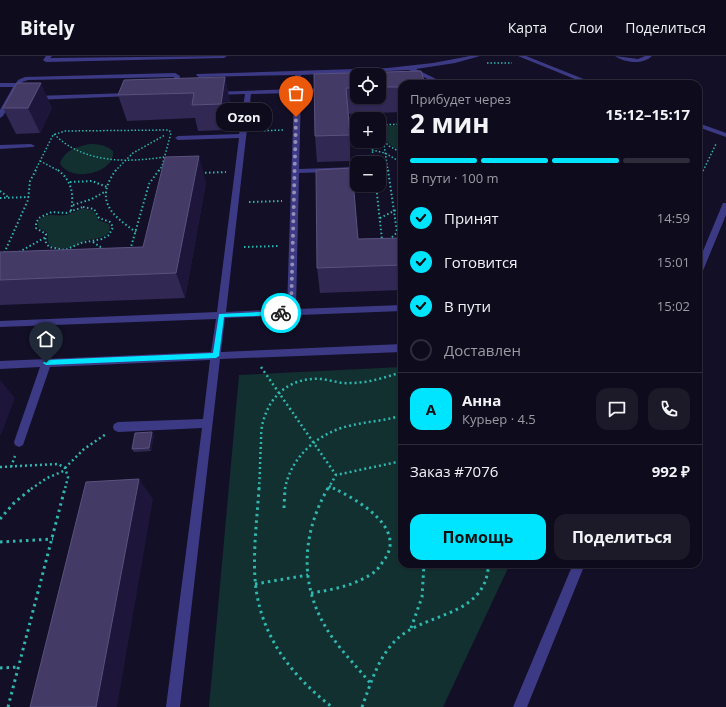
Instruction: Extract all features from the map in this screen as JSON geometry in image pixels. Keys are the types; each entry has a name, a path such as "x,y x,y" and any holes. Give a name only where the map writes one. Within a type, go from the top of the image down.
{"street":[{"path":"49,56 46,60 78,58 224,56"},
{"path":"199,76 409,68 441,64 477,56"},
{"path":"521,56 583,80"},
{"path":"618,56 644,60 649,56"},
{"path":"409,68 434,80"},
{"path":"291,312 298,73"},
{"path":"0,116 18,85 22,80 30,78 175,74 177,76 173,94"},
{"path":"1,83 18,85"},
{"path":"210,93 334,90"},
{"path":"173,707 248,92"},
{"path":"165,94 180,94"},
{"path":"26,98 134,95"},
{"path":"10,99 18,98"},
{"path":"702,127 726,136"},
{"path":"178,138 243,134"},
{"path":"0,147 31,146"},
{"path":"295,172 350,170"},
{"path":"702,263 726,205"},
{"path":"0,324 398,308"},
{"path":"0,365 398,348"},
{"path":"19,442 46,363"},
{"path":"118,427 208,423"},
{"path":"520,707 577,568"}],"path":[{"path":"486,63 512,63"},
{"path":"386,125 398,124"},
{"path":"2,258 29,197 30,181 51,136 65,131 161,129 169,130 171,133"},
{"path":"243,134 296,130"},
{"path":"2,258 10,261 120,257 127,255 130,252 136,232 148,184 162,166 171,133"},
{"path":"136,232 116,218 106,198 107,187 111,176 123,160 138,148 152,140 171,133"},
{"path":"54,134 66,145 84,153 106,158 123,160 164,158"},
{"path":"386,142 389,146 398,151"},
{"path":"702,173 717,142"},
{"path":"377,192 382,240 389,243 397,232 385,148"},
{"path":"373,156 372,150 385,153 398,161"},
{"path":"40,160 58,169 70,182 74,195 71,211"},
{"path":"194,173 238,171"},
{"path":"156,174 164,174"},
{"path":"70,182 86,181 107,187"},
{"path":"0,191 8,198"},
{"path":"73,205 92,199 106,191"},
{"path":"0,198 29,197"},
{"path":"235,202 294,200"},
{"path":"83,207 93,208 96,210 99,218 107,220 112,225 112,231 106,237 86,242 73,248 60,250 49,247 45,240 46,236 46,234 36,228 36,223 39,218 52,212 66,213 83,207"},
{"path":"380,218 398,209"},
{"path":"14,254 46,236"},
{"path":"92,241 110,251"},
{"path":"229,248 293,246"},
{"path":"113,253 120,257"},
{"path":"2,258 8,256"},
{"path":"252,354 336,475"},
{"path":"332,707 320,699 291,672 271,640 260,610 255,584 255,567 262,423 269,404 278,392 292,383 321,379 342,383 355,383 383,378 398,373"},
{"path":"284,508 285,490 288,478 297,461 313,443 329,432 342,427 385,420 398,416"},
{"path":"0,519 33,487 65,469 84,449 118,427"},
{"path":"371,684 331,636 316,606 311,594 308,575 307,547 312,520 322,496 336,475 398,462"},
{"path":"0,467 58,464 65,469 68,481 8,707"},
{"path":"311,594 342,587 356,582 376,571 388,557 391,546 387,527 373,514 346,494 329,486"},
{"path":"0,542 53,539"},
{"path":"411,628 419,611 423,596 424,568"},
{"path":"362,707 382,654 397,638 411,628 467,605 480,591 488,573 489,568"},
{"path":"255,584 308,575"},
{"path":"0,668 19,667"}],"green space":[{"path":"398,125 398,149 386,139 386,126"},
{"path":"89,144 102,145 113,151 112,159 100,170 82,174 72,173 65,169 60,163 68,152 75,148"},
{"path":"82,209 93,211 98,220 109,224 109,233 102,237 85,241 70,248 61,249 50,245 48,242 48,233 38,227 38,222 48,215 66,215"},
{"path":"398,367 398,568 508,568 443,707 209,707 239,375"}],"building":[{"path":"421,71 424,80 398,80 398,87 386,87 386,72"},
{"path":"350,73 350,88 346,88 350,135 315,136 314,74"},
{"path":"225,77 221,104 192,105 194,93 118,95 124,80"},
{"path":"17,83 41,83 28,108 3,108"},
{"path":"199,156 176,273 0,280 0,252 143,247 165,157"},
{"path":"350,168 350,192 354,192 358,239 398,238 398,265 317,268 316,170"},
{"path":"152,432 149,448 132,449 135,433"},
{"path":"139,479 96,707 30,707 86,482"}],"way so far":[{"path":"281,313 291,312 296,117"}],"place":[{"name":"Ozon","path":"296,117"}],"route":[{"path":"46,363 216,356 221,315 281,313"}]}
